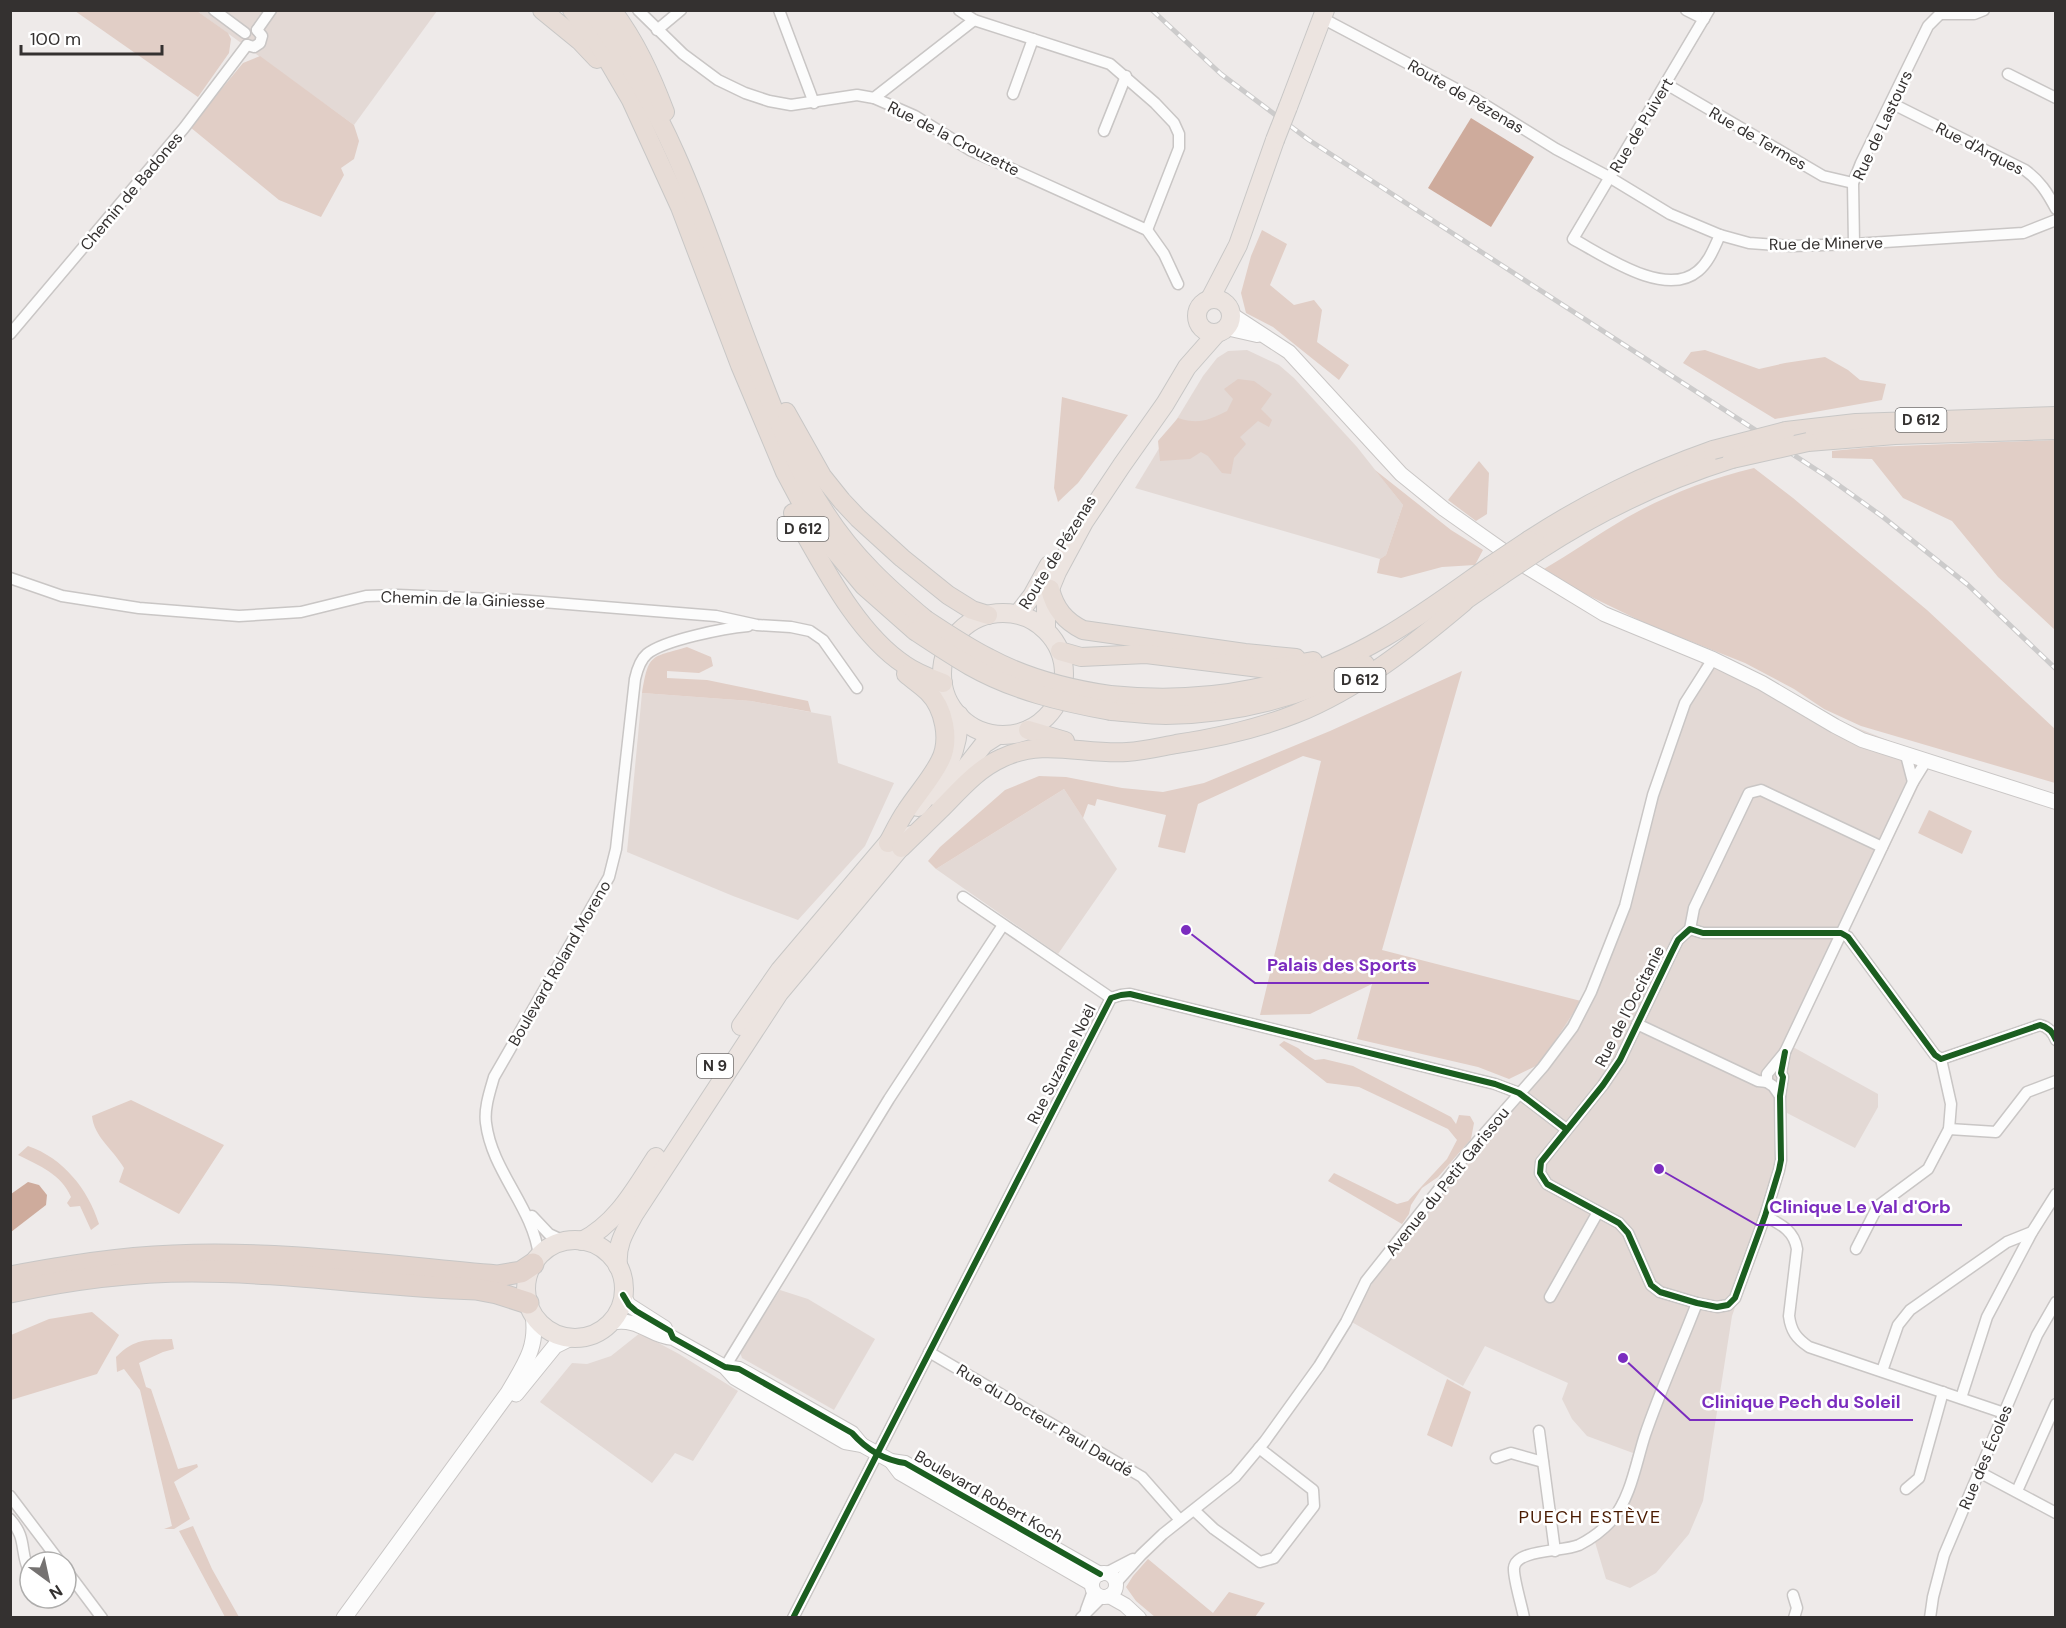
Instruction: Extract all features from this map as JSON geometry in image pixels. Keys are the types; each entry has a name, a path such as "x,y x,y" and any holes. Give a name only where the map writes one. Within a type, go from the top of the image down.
{"highway":[{"path":"542,10 597,58 639,119"},
{"name":"D 612","path":"572,10 596,40 620,79 639,119 680,207 727,332 785,472 809,517 864,586 920,625 972,667 1012,685 1062,702 1111,703 1236,693 1269,686 1330,666 1386,637 1533,546 1685,474 1732,459 1808,442 1895,435 2055,430"},
{"name":"D 612","path":"591,10 610,36 651,105 676,154 736,315 789,447 826,515 876,577 920,625"},
{"name":"D 612","path":"612,10 626,28 646,64 701,205 712,250"},
{"name":"D 612","path":"736,315 757,347 800,439 830,488 858,518 932,584 960,604 988,615"},
{"name":"D 612","path":"727,332 729,359 766,460 812,546 862,625 885,650 906,666 943,683"},
{"name":"D 612","path":"1533,546 1569,514 1620,487 1713,450 1786,431 1856,423 2055,416"},
{"name":"D 612","path":"894,845 986,767 1017,752 1047,747 1126,752 1211,739 1295,714 1387,663 1425,636 1496,570"},
{"name":"D 612","path":"1050,590 1052,599 1063,618 1083,630 1261,655 1322,659"},
{"name":"D 612","path":"1111,703 1164,715 1227,711 1271,702 1349,673 1403,642 1464,602"},
{"name":"D 612","path":"862,625 873,646 929,692 937,704 945,731 942,758 924,789 906,811 894,845"},
{"name":"D 612","path":"1060,651 1081,657 1146,654 1268,669 1322,659 1386,637"},
{"path":"1028,730 1057,739 1093,745 1125,747 1177,744"},
{"path":"10,1277 81,1264 175,1256 280,1257 497,1276 520,1272 536,1260"},
{"path":"10,1292 78,1280 140,1273 238,1272 476,1288 497,1293 531,1309"}],"main road":[{"name":"Route de Pézenas","path":"1046,630 1046,603 1050,590 1084,522 1222,316 1238,245 1323,14"},
{"name":"Route de Pézenas","path":"1187,367 1196,342 1199,326 1198,309 1201,304 1222,316"},
{"path":"1199,326 1208,332 1222,316"},
{"name":"Route de Pézenas","path":"1018,614 1032,596 1075,520 1096,491 1122,465"},
{"path":"1018,614 1033,620 1046,630 1060,651 1064,672 1061,694 1049,714 1028,730 998,735 974,728 959,716 948,699 943,683 944,661 951,643 967,625 988,615 1018,614"},
{"name":"N 9","path":"618,1266 617,1255 621,1238 635,1213 762,1017 894,845 949,765 957,744 959,716"},
{"name":"N 9","path":"573,1241 602,1229 621,1209 759,998 800,945 894,845 984,744 998,735"},
{"path":"345,1617 508,1393 530,1353 535,1331 526,1283 536,1260 549,1248 573,1241 601,1248 618,1266 623,1280 623,1295 619,1310 610,1323 594,1334 571,1338 555,1346 533,1372 354,1617"},
{"path":"531,1309 547,1329 571,1338"}],"street":[{"path":"214,10 254,47 260,43 261,36 257,30 251,29 246,39"},
{"path":"257,30 271,10"},
{"name":"Rue de la Crouzette","path":"638,10 683,54 718,80 768,101 791,105 857,95 874,98 915,116 970,150 1147,230"},
{"path":"657,30 681,10"},
{"path":"779,10 814,103"},
{"path":"959,10 975,20 1110,64 1126,76 1174,123 1179,134 1179,148 1147,230 1164,255 1178,284"},
{"path":"1686,10 1707,15"},
{"path":"1940,12 1974,14 1984,10"},
{"name":"Rue de Lastours","path":"1854,244 1853,183 1928,26 1940,12"},
{"name":"Route de Pézenas","path":"1323,14 1477,100 1556,149 1609,177"},
{"name":"Rue de Puivert","path":"1707,15 1573,239 1626,268 1650,277 1674,280 1697,272 1707,262 1720,236"},
{"path":"874,98 975,20"},
{"name":"Chemin de Badones","path":"10,334 184,128 246,39"},
{"path":"1013,94 1033,39"},
{"path":"2008,74 2055,98"},
{"path":"1104,131 1126,76"},
{"name":"Rue de Termes","path":"1666,84 1823,176 1853,183"},
{"name":"Rue d'Arques","path":"1891,103 2025,170 2039,180 2048,192 2055,209"},
{"name":"Rue de Minerve","path":"1609,177 1670,214 1720,236 1749,243 1792,246 1854,244 2023,233 2055,220"},
{"path":"1222,316 1289,352 1383,456 1444,509 1533,572 1604,614 1713,659 1762,683 1862,740 2055,802"},
{"name":"Chemin de la Giniesse","path":"10,578 62,596 139,608 239,616 301,612 366,596 398,595 518,600 716,616 757,625 791,627 810,631 823,640 857,688"},
{"name":"Boulevard Roland Moreno","path":"573,1241 541,1227 504,1176 491,1149 486,1121 494,1077 609,877 616,849 638,666 646,655 659,647 724,628 757,625"},
{"name":"Avenue du Petit Garissou","path":"1083,1615 1104,1586 1180,1520 1235,1477 1319,1366 1346,1322 1366,1281 1470,1150 1543,1067 1573,1027 1591,992 1625,906 1653,795 1685,703 1713,659"},
{"path":"1906,755 1913,782"},
{"path":"1637,1024 1748,1076 1774,1078 1913,782 1926,761"},
{"path":"1856,1249 1878,1206 1928,1169 1949,1129 1951,1104 1941,1059 1935,1055 1848,937 1841,933 1703,933 1690,929 1694,908 1749,793 1761,790 1882,847"},
{"path":"963,897 1111,998"},
{"path":"725,1367 894,1092 1003,925"},
{"name":"Rue de l'Occitanie","path":"1690,929 1678,940 1620,1060 1603,1085 1541,1162 1540,1173 1547,1184 1619,1223 1628,1233 1651,1285 1660,1292 1718,1307 1728,1305 1735,1298 1765,1216 1781,1160 1780,1096 1774,1078"},
{"name":"Rue Suzanne Noël","path":"793,1617 1111,998 1130,994 1469,1076 1495,1083 1518,1094"},
{"path":"1941,1059 2040,1025 2046,1026 2054,1034 2055,1040"},
{"path":"1949,1129 1996,1132 2027,1092 2055,1081"},
{"path":"1518,1094 1566,1130"},
{"path":"1961,1398 1988,1317 2032,1232 2055,1194"},
{"name":"Boulevard Roland Moreno","path":"519,1199 534,1229 536,1260"},
{"path":"1550,1296 1599,1212"},
{"path":"1765,1216 1787,1228 1796,1241 1789,1316 1790,1327 1797,1338 1809,1347 2004,1413"},
{"path":"1882,1371 1898,1325 1910,1310 2007,1242 2032,1232"},
{"name":"Boulevard Robert Koch","path":"623,1295 629,1305 670,1331 674,1338"},
{"name":"Rue des Écoles","path":"1930,1617 1944,1555 2037,1335 2055,1302"},
{"path":"1524,1617 1514,1569 1517,1560 1524,1555 1555,1551 1577,1545 1594,1536 1611,1521 1621,1506 1645,1434 1698,1303"},
{"name":"Boulevard Robert Koch","path":"610,1323 620,1321 638,1324 666,1338 674,1338 725,1367 739,1369 852,1433 862,1445 891,1461 905,1463 1104,1586 1139,1617"},
{"name":"Rue du Docteur Paul Daudé","path":"929,1352 1142,1477 1180,1520"},
{"path":"1906,1489 1919,1478 1943,1392"},
{"path":"2017,1491 2055,1404"},
{"path":"1539,1431 1555,1551"},
{"path":"1194,1510 1214,1529 1260,1562 1274,1558 1314,1506 1315,1497 1313,1490 1259,1448"},
{"path":"1496,1458 1512,1453 1543,1462"},
{"path":"1979,1472 2055,1512"},
{"path":"10,1496 51,1550"},
{"path":"10,1520 23,1537 24,1550"},
{"path":"78,1592 102,1617"},
{"path":"1793,1596 1797,1608 1794,1617"}],"shaded area":[{"path":"75,11 197,11 228,33 231,39 229,53 198,97"},
{"path":"197,11 437,11 354,125"},
{"path":"260,56 354,125 359,141 354,159 341,168 344,175 321,217 279,200 190,127 243,63"},
{"path":"1471,118 1534,157 1491,227 1428,188"},
{"path":"1262,230 1287,244 1270,285 1294,305 1314,300 1322,310 1317,342 1349,365 1339,380 1273,327 1246,313 1241,293 1251,256"},
{"path":"1247,350 1279,365 1294,378 1357,447 1403,505 1386,555 1380,559 1135,488 1203,376 1217,358 1228,351"},
{"path":"1705,350 1759,369 1825,357 1860,380 1886,384 1882,400 1775,419 1683,363 1691,352"},
{"path":"1238,379 1254,381 1272,394 1261,409 1272,420 1269,427 1258,421 1240,437 1246,444 1234,458 1231,474 1222,473 1208,456 1201,452 1190,459 1160,461 1158,441 1178,418 1203,421 1227,411 1233,399 1224,389"},
{"path":"1062,397 1128,415 1078,483 1058,502 1054,488"},
{"path":"2055,440 2055,630 1998,577 1952,521 1903,498 1872,459 1832,458 1832,451 1873,447"},
{"path":"1479,461 1489,473 1487,514 1476,521 1448,500"},
{"path":"1754,468 1927,610 2055,729 2055,783 1861,726 1824,709 1794,689 1745,663 1647,624 1579,591 1544,569 1616,524 1657,502 1721,477"},
{"path":"1375,470 1451,530 1483,550 1475,565 1442,567 1401,578 1377,573 1380,559 1386,555 1403,505"},
{"path":"687,647 711,657 713,666 699,673 667,671 667,678 707,680 808,701 811,712 751,701 642,693 647,670 653,659"},
{"path":"1702,662 1932,758 1793,1047 1878,1094 1878,1107 1855,1148 1787,1113 1785,1168 1732,1316 1703,1501 1689,1534 1656,1573 1630,1588 1606,1579 1592,1532 1606,1520 1623,1490 1633,1453 1587,1436 1572,1419 1562,1399 1568,1383 1485,1346 1463,1386 1350,1321 1373,1282 1533,1075 1581,1001 1615,930 1650,805"},
{"path":"1462,671 1382,950 1581,1001 1540,1064 1509,1079 1478,1067 1357,1039 1372,984 1310,1014 1260,1015 1321,761 1303,756 1198,804 1185,853 1158,847 1166,815 1097,799 1095,806 1088,804 1083,818 1064,789 936,869 928,861 940,847 1005,790 1039,776 1066,777 1122,788 1163,792 1204,783 1330,731"},
{"path":"642,693 751,701 831,716 838,763 894,783 865,846 798,920 627,852"},
{"path":"1064,789 1117,869 1058,954 936,869"},
{"path":"1929,810 1972,831 1962,854 1918,833"},
{"path":"1284,1041 1315,1060 1324,1059 1353,1066 1451,1117 1456,1124 1459,1115 1470,1116 1474,1123 1471,1139 1438,1177 1422,1188 1402,1224 1328,1181 1334,1173 1397,1204 1408,1201 1447,1159 1457,1140 1448,1129 1359,1087 1327,1083 1279,1045"},
{"path":"131,1100 224,1145 179,1214 119,1182 124,1168 100,1137 93,1123 92,1116"},
{"path":"28,1146 52,1158 72,1176 88,1199 99,1224 91,1230 80,1206 70,1207 67,1203 71,1197 62,1182 18,1155"},
{"path":"28,1182 39,1185 47,1195 46,1205 11,1232 11,1194"},
{"path":"780,1290 808,1299 875,1339 834,1410 742,1358 740,1352"},
{"path":"92,1312 119,1335 97,1374 11,1400 11,1335 49,1319"},
{"path":"640,1333 738,1391 693,1461 675,1453 652,1483 540,1402 572,1363 587,1364 611,1356"},
{"path":"172,1339 174,1349 139,1363 146,1387 151,1389 178,1469 197,1464 198,1467 174,1482 190,1519 174,1529 164,1529 172,1526 140,1390 124,1369 117,1372 116,1357 135,1343"},
{"path":"1447,1379 1471,1392 1452,1447 1427,1435"},
{"path":"193,1526 212,1569 239,1617 225,1617 179,1531"},
{"path":"1148,1559 1213,1613 1229,1592 1265,1603 1255,1617 1155,1617 1136,1601 1126,1587"}],"railway":[{"path":"1152,10 1221,74 1309,140 1826,476 1883,517 1968,585 2056,669"}],"cycle path":[{"path":"1785,1052 1781,1073 1783,1077 1780,1096 1781,1160 1779,1170 1735,1298 1728,1305 1717,1307 1660,1292 1651,1285 1628,1233 1619,1223 1547,1184 1540,1173 1541,1162 1603,1085 1620,1060 1678,940 1690,929 1703,933 1841,933 1848,937 1935,1055 1941,1059 2040,1025 2050,1030 2056,1040"},
{"path":"793,1618 1111,998 1130,994 1495,1084 1519,1093 1566,1129"},
{"path":"623,1295 629,1305 670,1331 673,1338 725,1367 739,1369 852,1433 876,1453 905,1463 1100,1574"}],"place":[{"name":"Palais des Sports","path":"1186,930"},
{"name":"Clinique Le Val d'Orb","path":"1659,1169"},
{"name":"Clinique Pech du Soleil","path":"1623,1358"}],"district":[{"name":"PUECH ESTÈVE","path":"1590,1517"}]}
